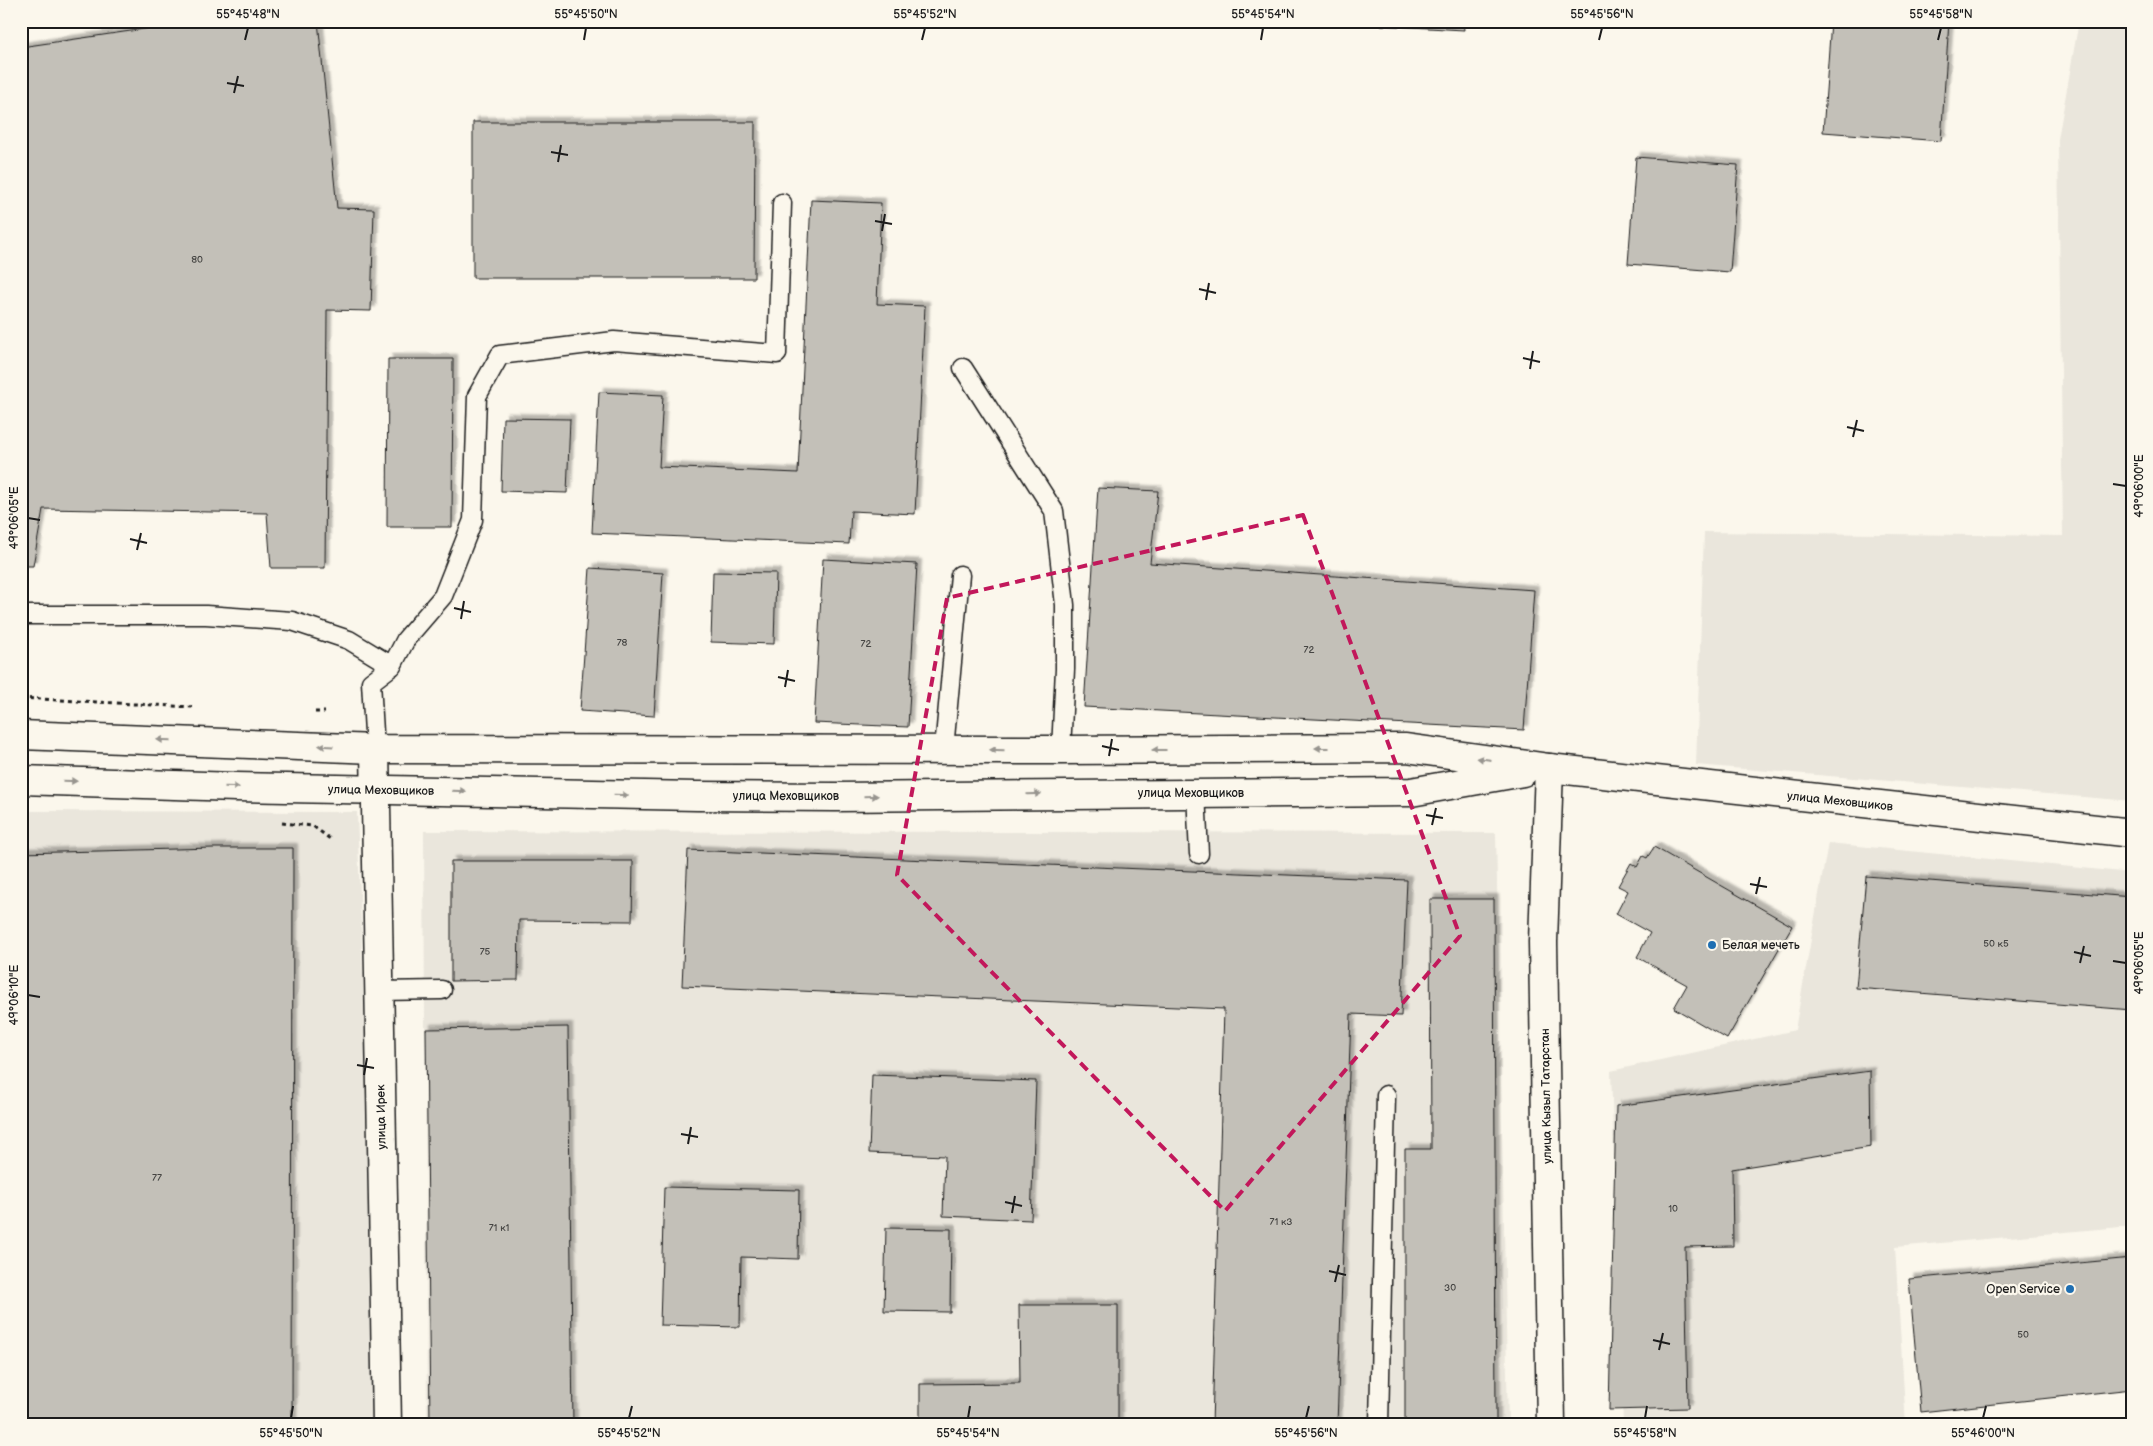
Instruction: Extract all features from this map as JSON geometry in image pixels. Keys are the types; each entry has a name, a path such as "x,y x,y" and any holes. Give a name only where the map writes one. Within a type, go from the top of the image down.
{"main road":[{"name":"улица Меховщиков","path":"21,735 375,749 1061,750 1406,748 1549,768 2132,833"},
{"name":"улица Ирек","path":"375,749 386,1425"},
{"name":"улица Меховщиков","path":"21,780 375,790 697,796 1410,792 1549,768"},
{"name":"улица Кызыл Татарстан","path":"1549,768 1543,942 1551,1425"}],"lane":[{"path":"375,749 371,682 392,666 406,639 442,596 473,520 477,396 500,356 614,341 777,354 782,203"},
{"path":"963,368 1054,511 1064,605 1065,669 1061,750"},
{"path":"944,749 960,575"},
{"path":"21,615 206,615 292,621 349,640 392,666"},
{"path":"1196,793 1199,854"},
{"path":"379,991 442,990"},
{"path":"1379,1425 1386,1095"}],"path":[{"path":"21,698 198,707"},
{"path":"305,711 325,712"}],"highlighted area":[{"path":"1303,515 1460,936 1225,1211 897,875 947,598"}],"shaded area":[{"path":"2079,21 2132,21 2132,801 1696,765 1704,532 2063,536 2058,139"},
{"path":"21,811 357,812 379,1425 21,1425"},
{"path":"424,831 1496,833 1508,1425 427,1425"},
{"path":"1828,843 2132,873 2132,1226 1895,1247 1906,1425 1623,1425 1611,1071 1795,1030"}],"building":[{"path":"199,21 318,21 337,208 374,209 371,311 327,310 325,568 271,568 267,513 43,509 33,566 21,566 21,47"},
{"path":"1304,21 1463,21 1464,30"},
{"path":"1831,21 1949,21 1941,141 1823,132"},
{"path":"473,122 755,122 754,278 473,278"},
{"path":"1636,157 1738,165 1730,272 1628,264"},
{"path":"811,200 881,203 877,304 925,306 915,514 851,511 849,544 592,533 599,392 663,395 659,467 798,473"},
{"path":"388,359 453,359 452,527 387,527"},
{"path":"503,418 570,419 567,493 501,491"},
{"path":"1098,488 1158,491 1150,563 1534,590 1524,730 1084,707"},
{"path":"823,559 917,564 908,727 814,723"},
{"path":"590,568 663,573 654,716 580,711"},
{"path":"713,572 776,573 774,644 711,642"},
{"name":"Белая мечеть","path":"1654,847 1792,926 1727,1039 1674,1008 1687,985 1637,957 1650,933 1616,914 1628,891 1618,886 1631,863 1637,867 1643,856 1647,858"},
{"path":"293,848 292,1425 21,1425 21,853"},
{"path":"688,850 1407,880 1401,1016 1351,1014 1337,1425 1212,1425 1224,1009 682,986"},
{"path":"451,861 633,861 632,921 519,920 518,980 451,981"},
{"path":"1866,876 2132,897 2132,1010 1856,988"},
{"path":"1430,899 1494,899 1496,1425 1405,1425 1405,1149 1431,1149"},
{"path":"568,1027 573,1425 430,1425 426,1029"},
{"path":"1870,1071 1871,1147 1732,1169 1733,1246 1685,1247 1688,1408 1609,1410 1616,1106"},
{"path":"872,1075 1036,1081 1031,1220 943,1216 945,1156 869,1153"},
{"path":"664,1187 799,1190 798,1259 741,1257 740,1327 660,1325"},
{"path":"886,1228 951,1229 950,1312 884,1311"},
{"path":"2132,1258 2132,1389 1921,1412 1909,1279"},
{"path":"1019,1305 1118,1305 1118,1425 920,1425 920,1384 1020,1383"}],"place":[{"name":"Белая мечеть","path":"1712,945"},
{"name":"Open Service","path":"2070,1289"}]}
